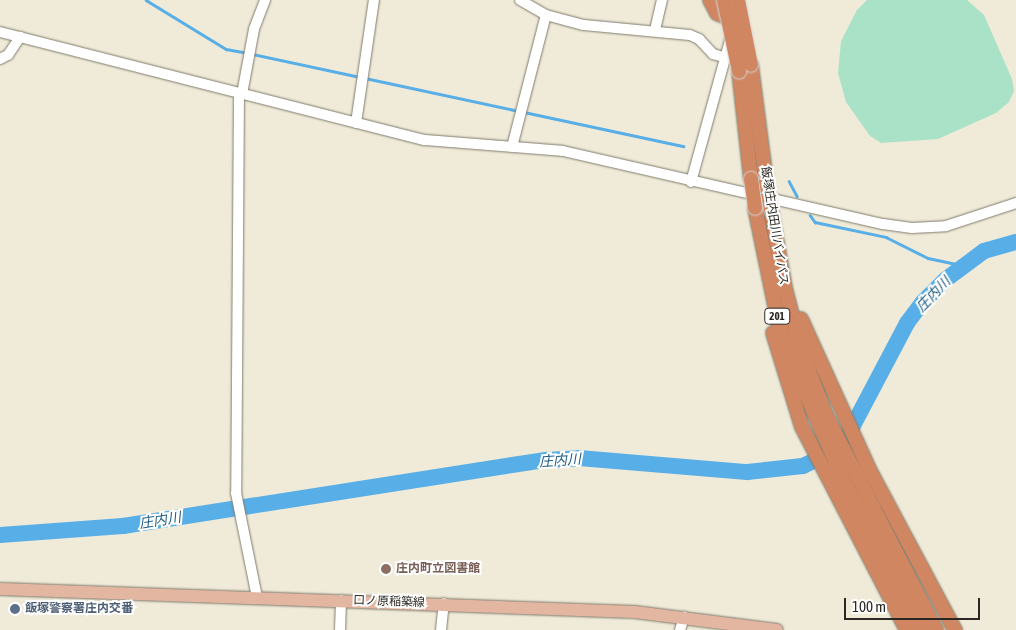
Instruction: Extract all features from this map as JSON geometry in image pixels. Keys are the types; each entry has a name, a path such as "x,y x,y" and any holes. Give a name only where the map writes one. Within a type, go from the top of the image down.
{"highway":[{"path":"710,0 717,13 736,21"},
{"name":"飯塚庄内田川バイパス","path":"724,0 745,68 785,288 820,417"},
{"name":"飯塚庄内田川バイパス","path":"740,0 751,178 778,320 820,417 844,482 921,614 936,630"},
{"path":"756,211 758,258 768,316 802,427 844,482 907,630"},
{"path":"773,225 804,331 869,469 955,630"},
{"name":"飯塚庄内田川バイパス","path":"921,614 922,630"}],"main road":[{"name":"口ノ原稲築線","path":"0,589 444,603 635,612 777,630"}],"street":[{"path":"258,597 236,493 240,94 254,30 265,0"},
{"path":"356,123 374,0"},
{"path":"520,0 546,15 584,25 655,30 690,35 699,39 713,54 726,58"},
{"path":"655,30 662,0"},
{"path":"691,182 736,21 740,0"},
{"path":"512,147 546,15"},
{"path":"0,32 424,140 572,153 691,182 883,224 912,228 946,226 1016,204"},
{"path":"0,59 8,55 20,38"},
{"path":"340,630 341,600"},
{"path":"441,630 444,603"},
{"path":"680,630 684,617"}],"green space":[{"path":"867,0 967,0 984,15 1012,79 1014,91 1009,102 996,113 938,139 881,143 870,136 846,102 838,73 841,41 857,10"}],"waterway":[{"path":"146,0 226,49 248,53"},
{"path":"253,54 360,77"},
{"path":"365,78 519,111"},
{"path":"524,112 683,146"},
{"path":"789,181 797,196"},
{"path":"810,215 815,222 886,237 928,258 965,266"},
{"name":"庄内川","path":"0,535 123,526 546,460 579,458 747,472 803,466 830,453 848,435 907,323 923,302 945,280 984,251 1016,242"}],"place":[{"name":"庄内町立図書館","path":"386,569"},
{"name":"飯塚警察署庄内交番","path":"15,609"}]}
